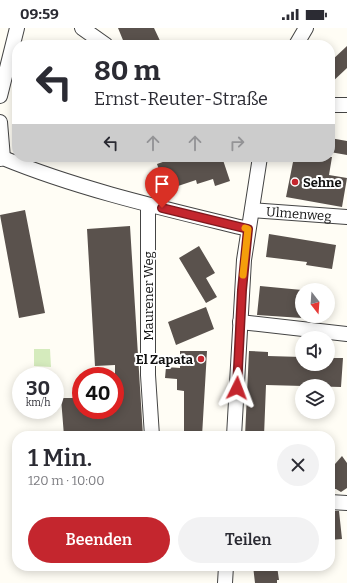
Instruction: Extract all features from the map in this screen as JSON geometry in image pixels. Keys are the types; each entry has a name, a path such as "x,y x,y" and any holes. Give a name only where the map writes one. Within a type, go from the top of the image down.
{"street":[{"path":"15,40 18,28"},
{"path":"82,28 99,40"},
{"path":"299,40 306,28"},
{"path":"0,96 12,51"},
{"path":"335,105 347,105"},
{"path":"0,122 1,159 148,205 248,229"},
{"path":"234,431 244,260 259,162"},
{"name":"Maurener Weg","path":"148,205 148,375 152,431"},
{"name":"Ulmenweg","path":"252,210 347,216"},
{"path":"240,322 347,334"},
{"path":"335,502 347,503"},
{"path":"225,583 226,571"}],"green space":[{"path":"34,349 50,349 51,367 34,366"}],"building":[{"path":"118,28 154,28 160,40 123,40"},
{"path":"347,46 347,68 335,79 335,57"},
{"path":"335,139 347,141 347,155 335,153"},
{"path":"163,162 224,162 230,181 215,186 213,179 197,184 196,180 166,190 157,164"},
{"path":"293,162 331,162 329,175 347,178 342,207 286,197"},
{"path":"25,210 45,313 19,318 0,215"},
{"path":"130,226 143,431 64,431 64,398 72,398 72,419 124,419 124,367 115,367 115,365 95,366 87,229"},
{"path":"269,234 336,245 332,269 306,265 307,262 266,257"},
{"path":"199,246 215,273 206,278 217,297 206,303 179,258"},
{"path":"260,286 295,289 295,318 257,315"},
{"path":"206,307 214,329 176,345 168,322"},
{"path":"180,351 207,351 202,431 184,431 184,391 177,390 177,379 165,378 166,367 180,368"},
{"path":"249,351 268,352 268,356 295,357 295,371 335,371 335,358 343,358 341,387 335,387 335,379 295,379 295,386 266,385 264,431 245,431"},
{"path":"342,456 347,463 347,488 341,492 335,489 335,464"},
{"path":"335,511 339,511 342,539 335,540"},
{"path":"254,571 278,571 279,580 277,580 277,583 255,583"}],"slow traffic":[{"path":"243,275 248,229 245,228"}],"place":[{"name":"Sehne","path":"295,182"},
{"name":"El Zapata","path":"201,359"}],"route":[{"path":"162,208 248,229 244,260 237,388"}]}
